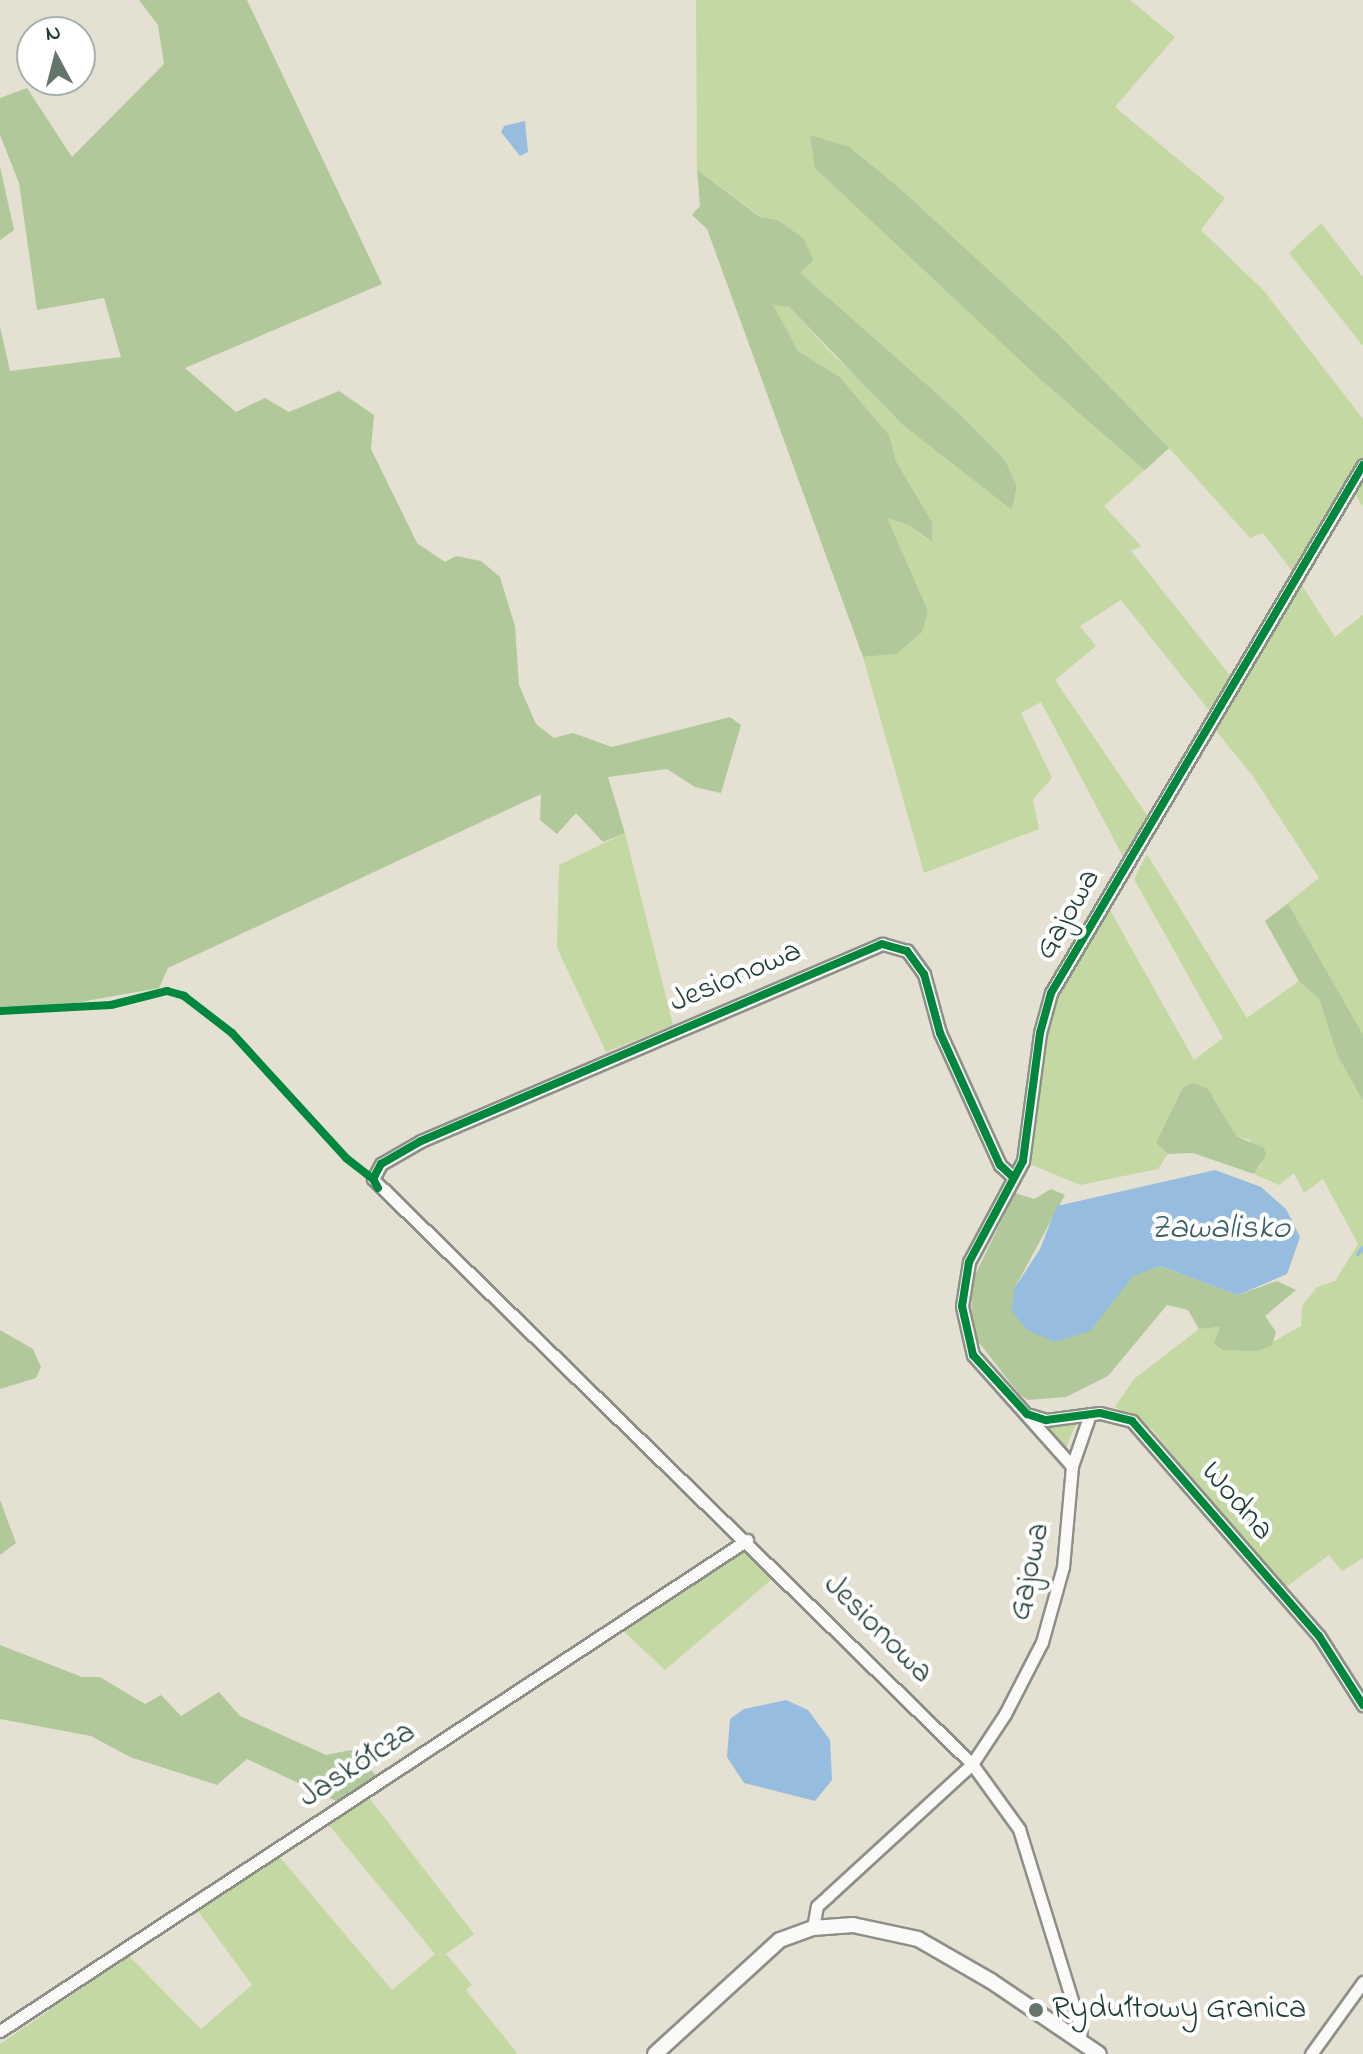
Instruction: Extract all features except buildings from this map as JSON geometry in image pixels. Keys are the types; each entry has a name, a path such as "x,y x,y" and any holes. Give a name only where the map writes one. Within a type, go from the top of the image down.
{"street":[{"name":"Gajowa","path":"813,1928 817,1906 972,1764 1005,1714 1057,1599 1072,1466 973,1355 962,1306 969,1262 1023,1161 1040,1033 1051,993 1363,465"},
{"name":"Jesionowa","path":"1013,1177 1000,1165 940,1033 924,974 907,951 882,944 421,1141 377,1168 373,1179 386,1196 972,1764 1019,1829 1081,2029 1079,2042"},
{"name":"Wodna","path":"1027,1414 1046,1420 1090,1414 1132,1421 1319,1636 1363,1705"},
{"path":"1072,1466 1090,1414"},
{"name":"Jaskółcza","path":"0,2031 745,1541"},
{"path":"655,2054 780,1940 813,1928 877,1927 918,1939 1002,1988 1099,2054"},
{"path":"1311,2054 1363,1982"}],"green space":[{"path":"139,0 247,0 382,284 185,368 236,412 265,398 289,412 339,391 374,415 371,449 417,543 445,562 456,556 481,561 500,577 515,626 519,685 536,724 554,738 573,733 612,747 730,717 741,725 721,793 695,787 667,769 608,777 625,833 603,842 576,813 557,834 540,820 541,794 168,968 159,988 75,1003 0,1007 0,327 10,371 121,357 104,298 37,310 19,183 0,135 0,98 16,92 16,96 32,96 72,157 164,64 158,25"},
{"path":"696,0 1130,0 1175,37 1115,107 1225,198 1201,230 1264,291 1363,419 1363,507 1351,487 1296,576 1335,637 1363,615 1363,1558 1342,1571 1329,1555 1281,1591 1152,1429 1115,1407 1134,1379 1199,1329 1220,1327 1257,1351 1301,1326 1302,1306 1317,1287 1335,1281 1358,1244 1323,1179 1304,1193 1294,1173 1279,1185 1254,1174 1262,1164 1250,1140 1236,1136 1208,1089 1193,1082 1183,1087 1156,1143 1168,1154 1158,1169 1080,1185 1023,1161 1051,993 1105,901 1194,1060 1223,1038 1134,879 1147,854 1247,1018 1299,981 1265,921 1319,878 1252,775 1208,721 1212,714 1121,600 1080,626 1096,646 1055,680 1151,821 1127,864 1041,702 1021,713 1052,778 1033,799 1039,829 924,873 863,657 896,654 928,612 886,517 909,525 931,542 932,522 896,461 889,435 840,377 798,351 772,305 789,307 835,357 1012,510 1017,486 1005,460 960,414 799,273 778,220 761,217 697,170","holes":["1169,448 1250,538 1263,533 1296,576 1233,679 1131,551 1141,546 1104,506"]},
{"path":"810,135 849,147 897,186 1058,334 1169,448 1145,470 1040,379 815,168"},
{"path":"0,167 14,230 0,240"},
{"path":"697,170 760,217 778,220 804,239 813,260 800,273 960,414 1005,460 1017,486 1012,510 902,424 789,307 773,305 798,351 840,377 889,435 896,461 932,522 932,542 909,525 887,518 928,611 922,632 896,654 863,657 707,229 692,215 700,206"},
{"path":"1321,223 1363,277 1363,346 1289,253"},
{"path":"625,833 673,1025 606,1052 557,948 559,865"},
{"path":"1288,904 1363,1035 1363,1101 1337,1054 1319,998 1299,981 1265,921"},
{"path":"1193,1082 1208,1089 1236,1136 1264,1148 1266,1155 1254,1174 1193,1153 1168,1154 1156,1143 1183,1087"},
{"path":"1051,1189 1065,1195 1014,1289 1133,1275 1160,1266 1238,1295 1277,1281 1296,1290 1265,1316 1276,1332 1272,1345 1257,1351 1223,1350 1214,1343 1220,1327 1199,1329 1188,1310 1167,1305 1108,1376 1066,1397 1028,1400 1020,1395 977,1340 972,1325 971,1283 1015,1193 1034,1199"},
{"path":"0,1330 33,1349 41,1367 36,1378 0,1389"},
{"path":"1076,1424 1064,1452 1047,1428"},
{"path":"0,1500 16,1543 0,1555"},
{"path":"747,1547 778,1574 665,1670 620,1628"},
{"path":"0,1645 82,1677 100,1677 145,1704 161,1695 181,1716 219,1692 240,1716 326,1755 351,1750 380,1779 343,1804 247,1759 217,1785 130,1757 91,1736 0,1719"},
{"path":"367,1795 474,1934 446,1954 472,1985 466,1990 518,2054 0,2054 0,2044 129,1956 201,2029 252,1985 195,1907 279,1856 392,1990 435,1954 328,1824"}],"water":[{"path":"525,121 528,152 520,156 501,132 504,126"},
{"name":"Zawalisko","path":"1215,1170 1261,1187 1286,1209 1300,1237 1287,1274 1238,1295 1160,1266 1133,1276 1090,1331 1054,1342 1026,1329 1012,1311 1014,1289 1040,1249 1057,1206"},
{"path":"786,1700 808,1710 830,1740 832,1780 815,1801 744,1783 727,1757 730,1719 744,1709"}],"waterway":[{"path":"1358,1254 1363,1248"}],"cycle path":[{"path":"1363,465 1051,993 1040,1033 1023,1161 969,1262 962,1306 973,1355 1027,1414 1046,1420 1100,1413 1132,1421 1319,1636 1363,1705"},
{"path":"378,1188 373,1179 381,1164 421,1141 882,944 907,951 924,974 940,1033 1000,1165 1013,1177"},
{"path":"0,1011 111,1005 167,991 184,996 232,1033 346,1158 373,1179"}],"place":[{"name":"Rydułtowy Granica","path":"1036,2010"}]}
